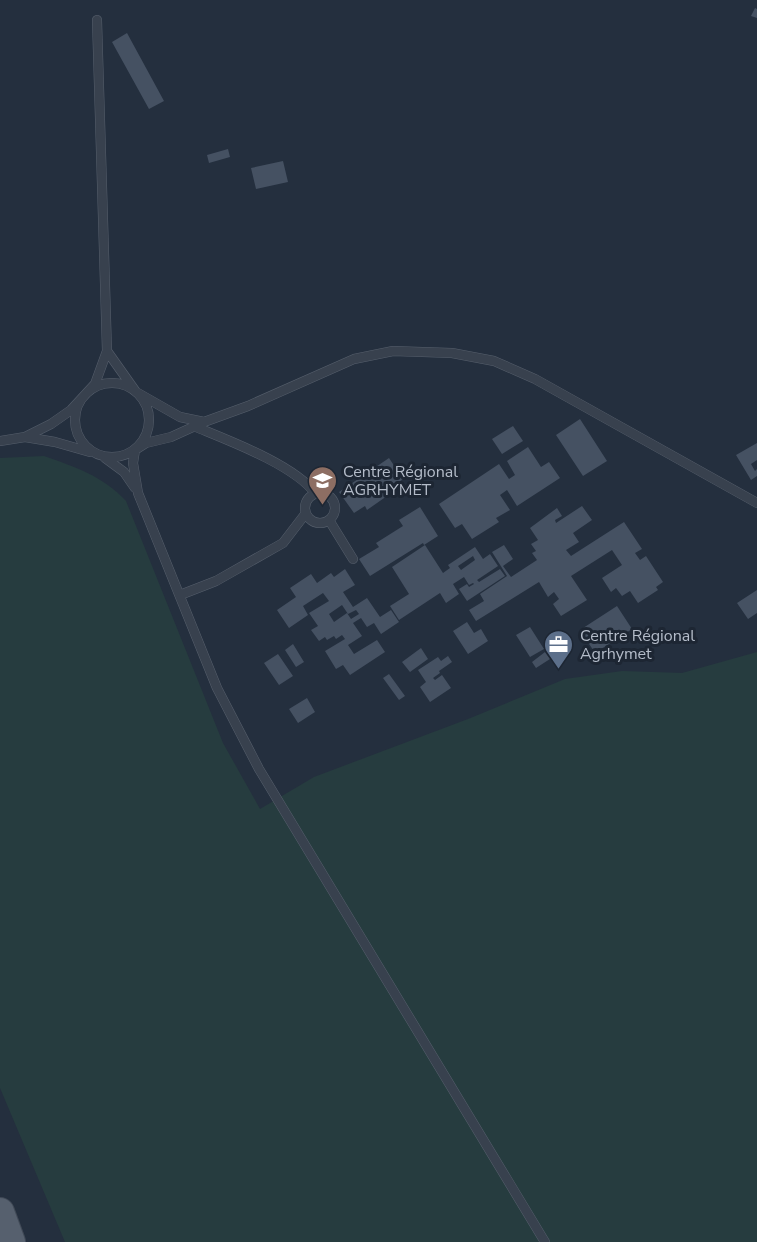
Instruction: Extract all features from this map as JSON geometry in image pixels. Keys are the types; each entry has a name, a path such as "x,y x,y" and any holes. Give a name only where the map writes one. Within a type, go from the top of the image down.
{"main road":[{"path":"0,1212 11,1242"}],"lane":[{"path":"97,20 107,351 95,384 84,397 76,413 77,430 85,445 124,472 138,493 217,688 259,769 545,1242"},
{"path":"107,351 142,399 149,415 147,433 137,447 133,463 138,493"},
{"path":"0,441 26,437 67,445 100,455 119,456 156,439 171,437 248,406 354,359 393,351 452,353 494,361 535,379 757,503"},
{"path":"26,437 60,418 91,391 109,384 128,387 180,417 200,424 285,468 307,483 315,493"},
{"path":"180,595 216,581 283,543 306,513 306,503 315,493 321,492 333,499 335,512 329,520 320,523 313,521 306,513"},
{"path":"329,520 353,559"}],"green space":[{"path":"44,456 78,468 108,485 126,501 223,743 260,809 314,777 468,719 565,679 622,671 682,673 757,652 757,1242 65,1242 0,1088 0,458"}],"building":[{"path":"755,8 757,9 757,18 751,16"},
{"path":"127,33 164,101 149,109 112,42"},
{"path":"228,149 230,157 209,163 207,155"},
{"path":"283,161 288,182 256,189 251,168"},
{"path":"580,419 607,461 583,476 556,435"},
{"path":"513,426 523,441 502,454 492,439"},
{"path":"757,443 757,460 751,464 755,471 757,469 757,476 751,480 736,455"},
{"path":"528,447 541,467 549,462 560,478 517,506 507,490 500,495 510,510 496,518 499,522 472,539 462,524 455,528 439,504 499,464 509,479 515,475 507,461"},
{"path":"389,458 403,479 395,485 397,489 367,510 365,506 354,513 339,492"},
{"path":"582,506 592,520 573,533 579,542 566,550 571,556 624,522 642,549 635,553 640,560 646,556 663,582 656,587 658,590 638,603 630,591 622,596 616,588 611,592 602,578 622,565 612,550 571,576 587,600 561,616 553,604 559,599 554,592 548,597 539,582 476,621 469,610 484,601 480,594 507,576 492,552 504,545 513,559 503,566 511,577 537,560 532,553 536,551 531,544 538,540 530,528 557,508 562,516 555,520 556,523"},
{"path":"420,507 438,536 370,576 359,559 379,547 376,543 403,526 399,520"},
{"path":"425,545 443,573 450,568 448,565 475,547 483,559 490,554 498,566 477,580 479,582 500,569 505,576 467,601 459,589 467,584 469,587 474,584 469,585 464,577 453,584 459,594 446,603 440,593 399,620 390,606 409,594 392,567","holes":["473,556 475,560 461,570 458,566"]},
{"path":"345,569 355,585 343,592 353,607 367,598 380,617 391,610 399,622 381,634 374,623 367,627 361,618 353,623 362,636 348,645 354,654 377,640 385,652 350,675 343,665 336,669 325,651 345,639 342,635 336,639 334,636 327,640 325,637 319,641 311,630 318,626 309,613 329,601 323,593 303,606 308,615 289,628 277,610 296,597 290,588 311,574 317,583 331,573 334,577","holes":["342,605 348,614 356,610 359,614 351,619 347,613 334,622 329,614"]},
{"path":"757,590 757,613 748,619 737,603"},
{"path":"617,606 632,629 595,653 580,630"},
{"path":"467,622 474,633 481,629 488,641 468,654 453,631"},
{"path":"530,627 544,649 530,657 516,635"},
{"path":"567,639 570,645 556,654 553,648"},
{"path":"293,644 304,662 296,667 285,650"},
{"path":"421,648 428,659 410,672 402,662"},
{"path":"545,652 550,659 536,668 532,662"},
{"path":"278,654 293,676 279,685 264,663"},
{"path":"448,656 452,662 433,678 435,680 442,675 451,688 430,702 420,687 426,682 418,670 438,657 441,661"},
{"path":"389,674 405,696 399,700 383,678"},
{"path":"307,698 315,712 298,723 289,709"}],"place":[{"name":"Centre Régional AGRHYMET","path":"322,506"},
{"name":"Centre Régional Agrhymet","path":"559,670"}]}
